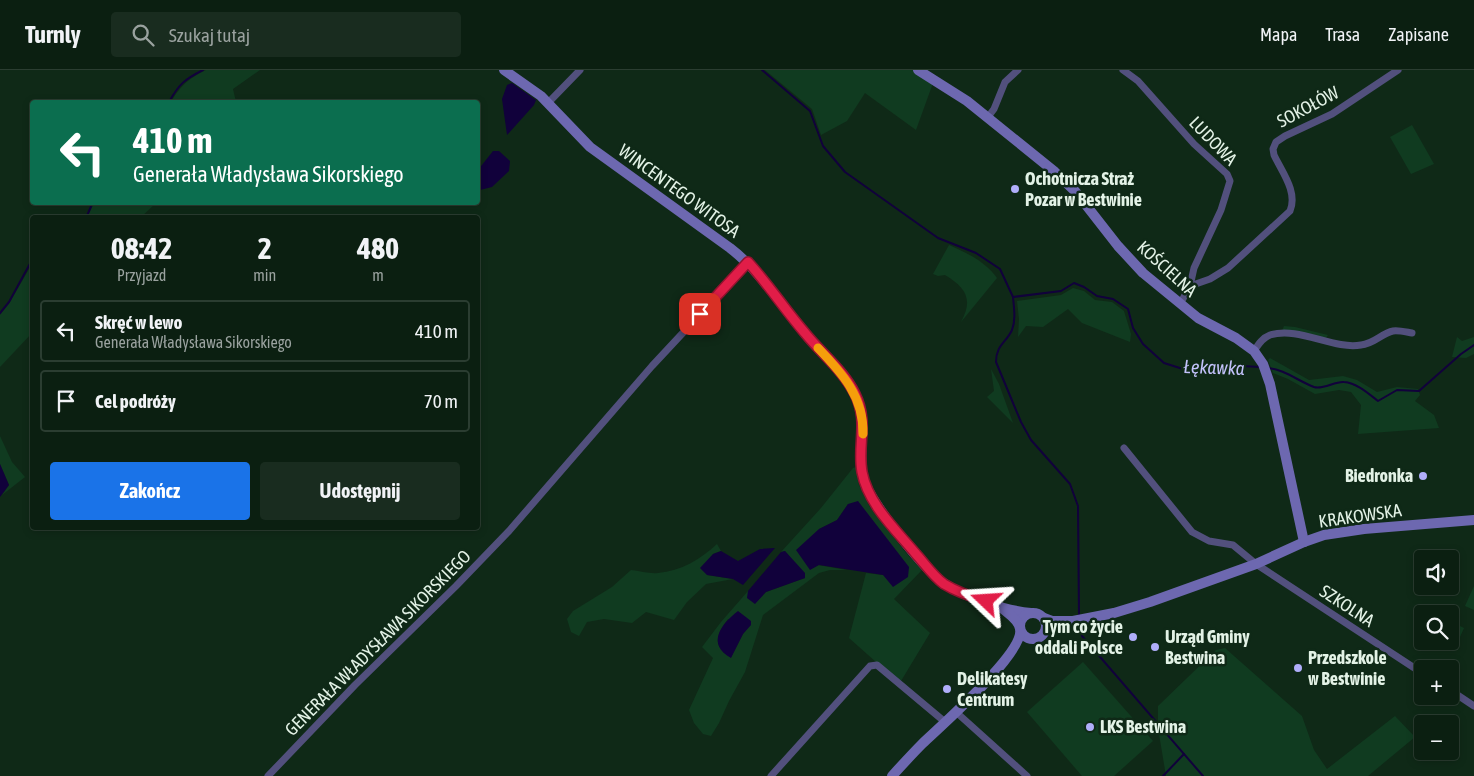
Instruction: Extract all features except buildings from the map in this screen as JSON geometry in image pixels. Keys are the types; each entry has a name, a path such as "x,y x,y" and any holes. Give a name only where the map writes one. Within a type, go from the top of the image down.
{"street":[{"name":"WINCENTEGO WITOSA","path":"504,70 541,96 590,147 730,248 748,262 762,278 803,332 845,379 854,392 861,409 863,422 861,461 864,480 880,510 938,579 955,590 1020,612 1031,613"},
{"path":"548,103 580,70"},
{"name":"KOŚCIELNA","path":"918,70 968,101 1055,172 1075,191 1118,246 1143,273 1180,304 1198,318 1236,338 1254,351 1264,367 1304,542"},
{"path":"988,117 994,109 1005,82 1018,70"},
{"name":"LUDOWA","path":"1123,70 1138,81 1194,144 1227,174 1230,181 1222,210 1194,268 1190,286 1180,304"},
{"name":"SOKOŁÓW","path":"1190,286 1210,279 1228,268 1290,211 1294,203 1292,192 1274,155 1273,149 1276,142 1332,114 1398,70"},
{"name":"GENERAŁA WŁADYSŁAWA SIKORSKIEGO","path":"268,776 355,685 509,531 652,366 748,262"},
{"path":"1254,351 1262,340 1270,335 1308,336 1360,346 1371,343 1393,331 1412,333"},
{"path":"1124,448 1192,532 1208,541 1233,545 1256,564"},
{"name":"KRAKOWSKA","path":"1044,633 1078,620 1150,602 1256,564 1324,535 1345,531 1474,520"},
{"name":"SZKOLNA","path":"1256,564 1414,667"},
{"name":"WINCENTEGO WITOSA","path":"996,604 1016,621 1020,628"},
{"path":"892,776 1001,666 1031,639 1041,637 1046,628 1044,618 1041,615 1031,613 1022,618 1017,643 1001,666"},
{"name":"KRAKOWSKA","path":"1044,618 1052,620 1078,620"},
{"path":"1020,628 1022,633 1031,639"},
{"path":"771,776 870,666 877,665 945,722"},
{"path":"1459,696 1474,706"},
{"path":"956,712 1027,776"}],"green space":[{"path":"206,70 260,70 233,89 236,100 172,100 185,83"},
{"path":"765,70 913,70 933,83 916,130 865,93 847,121 821,135 812,109"},
{"path":"1412,125 1434,164 1411,174 1390,137"},
{"path":"93,205 154,205 143,215 88,215"},
{"path":"949,245 982,263 997,278 961,322 967,307 965,294 958,284 945,275 938,276 933,274"},
{"path":"30,267 30,335 0,367 0,315 10,302"},
{"path":"1073,288 1084,291 1095,300 1112,302 1124,311 1131,334 1130,342 1082,323 1068,309 1043,327 1026,326 1018,337 1017,301 1061,295"},
{"path":"1284,326 1328,335 1326,338 1282,331"},
{"path":"1457,337 1462,341 1474,337 1474,354 1466,358 1452,357"},
{"path":"1270,358 1309,380 1343,376 1357,380 1377,392 1397,387 1418,389 1420,395 1415,401 1434,415 1439,428 1358,434 1361,405 1351,392 1339,390 1315,394 1273,373 1268,360"},
{"path":"991,369 999,384 1013,423 987,397 994,391"},
{"path":"0,436 12,462 25,477 2,495 9,485 0,464"},
{"path":"856,467 859,485 870,507 922,570 894,599 930,633 901,681 849,638 866,573 883,575 848,504 837,520 819,529 818,565 847,570 830,570 819,573 763,615 745,672 711,736 703,734 694,723 689,710 713,658 702,647 748,591 748,598 759,598 766,592 805,578 785,551 781,552 821,508 853,468","holes":["728,619 751,624 743,634 731,657 721,649 718,644 719,635"]},
{"path":"717,544 721,551 713,554 707,575 733,579 706,584 687,602 674,620 646,612 632,623 604,619 587,622 579,636 571,632 567,619 573,611 612,587 631,570 655,573 675,570 704,555"},
{"path":"1474,586 1474,610 1465,606"},
{"path":"1459,626 1464,628 1459,639"},
{"path":"1225,648 1302,716 1314,750 1327,769 1395,716 1414,738 1368,776 1166,776 1158,728 1158,706 1216,650"},
{"name":"LKS Bestwina","path":"1083,662 1153,741 1114,776 1082,776 1027,712"}],"shaded area":[{"path":"512,83 536,100 534,105 507,135 502,99 507,85"},
{"path":"493,151 499,151 510,161 509,171 492,187 480,190 480,167"},
{"path":"0,464 9,485 0,497"},
{"path":"858,501 909,567 908,577 893,587 883,575 819,565 810,570 796,550 819,529 837,520 848,504"},
{"path":"775,548 743,585 733,579 707,575 700,568 713,554 721,551 738,561 760,549"},
{"path":"785,551 805,573 805,578 766,592 755,604 747,598 748,591 781,552"},
{"path":"738,611 751,621 751,625 743,634 731,658 719,647 718,640 719,634 726,622"}],"waterway":[{"path":"170,100 183,83 203,70"},
{"name":"Łękawka","path":"762,70 810,111 823,146 845,172 938,238 976,253 1000,269 1013,297 1061,291 1074,283 1097,296 1113,299 1128,309 1133,328 1143,344 1164,363 1183,369 1260,367"},
{"path":"87,215 92,205"},
{"path":"0,313 9,302 30,264"},
{"path":"1013,297 1014,322 1012,330 999,348 996,362 1021,422 1031,440 1070,484 1078,506 1079,616"},
{"name":"Łękawka","path":"1267,368 1285,373 1318,388 1340,382 1354,384 1378,401 1397,390 1419,391 1474,345"},
{"path":"1080,623 1082,636 1203,776"},
{"path":"1163,776 1184,754"}],"slow traffic":[{"path":"818,348 854,392 861,409 863,434"}],"place":[{"name":"Ochotnicza Straż Pozar w Bestwinie","path":"1015,189"},
{"name":"Biedronka","path":"1423,476"},
{"name":"Tym co życie oddali Polsce","path":"1133,637"},
{"name":"Urząd Gminy Bestwina","path":"1155,647"},
{"name":"Przedszkole w Bestwinie","path":"1298,668"},
{"name":"Delikatesy Centrum","path":"947,689"},
{"name":"LKS Bestwina","path":"1090,727"}],"route":[{"path":"700,314 748,262 803,332 823,353 854,392 861,409 863,422 861,467 870,495 880,510 938,579 955,590 986,601"}]}
